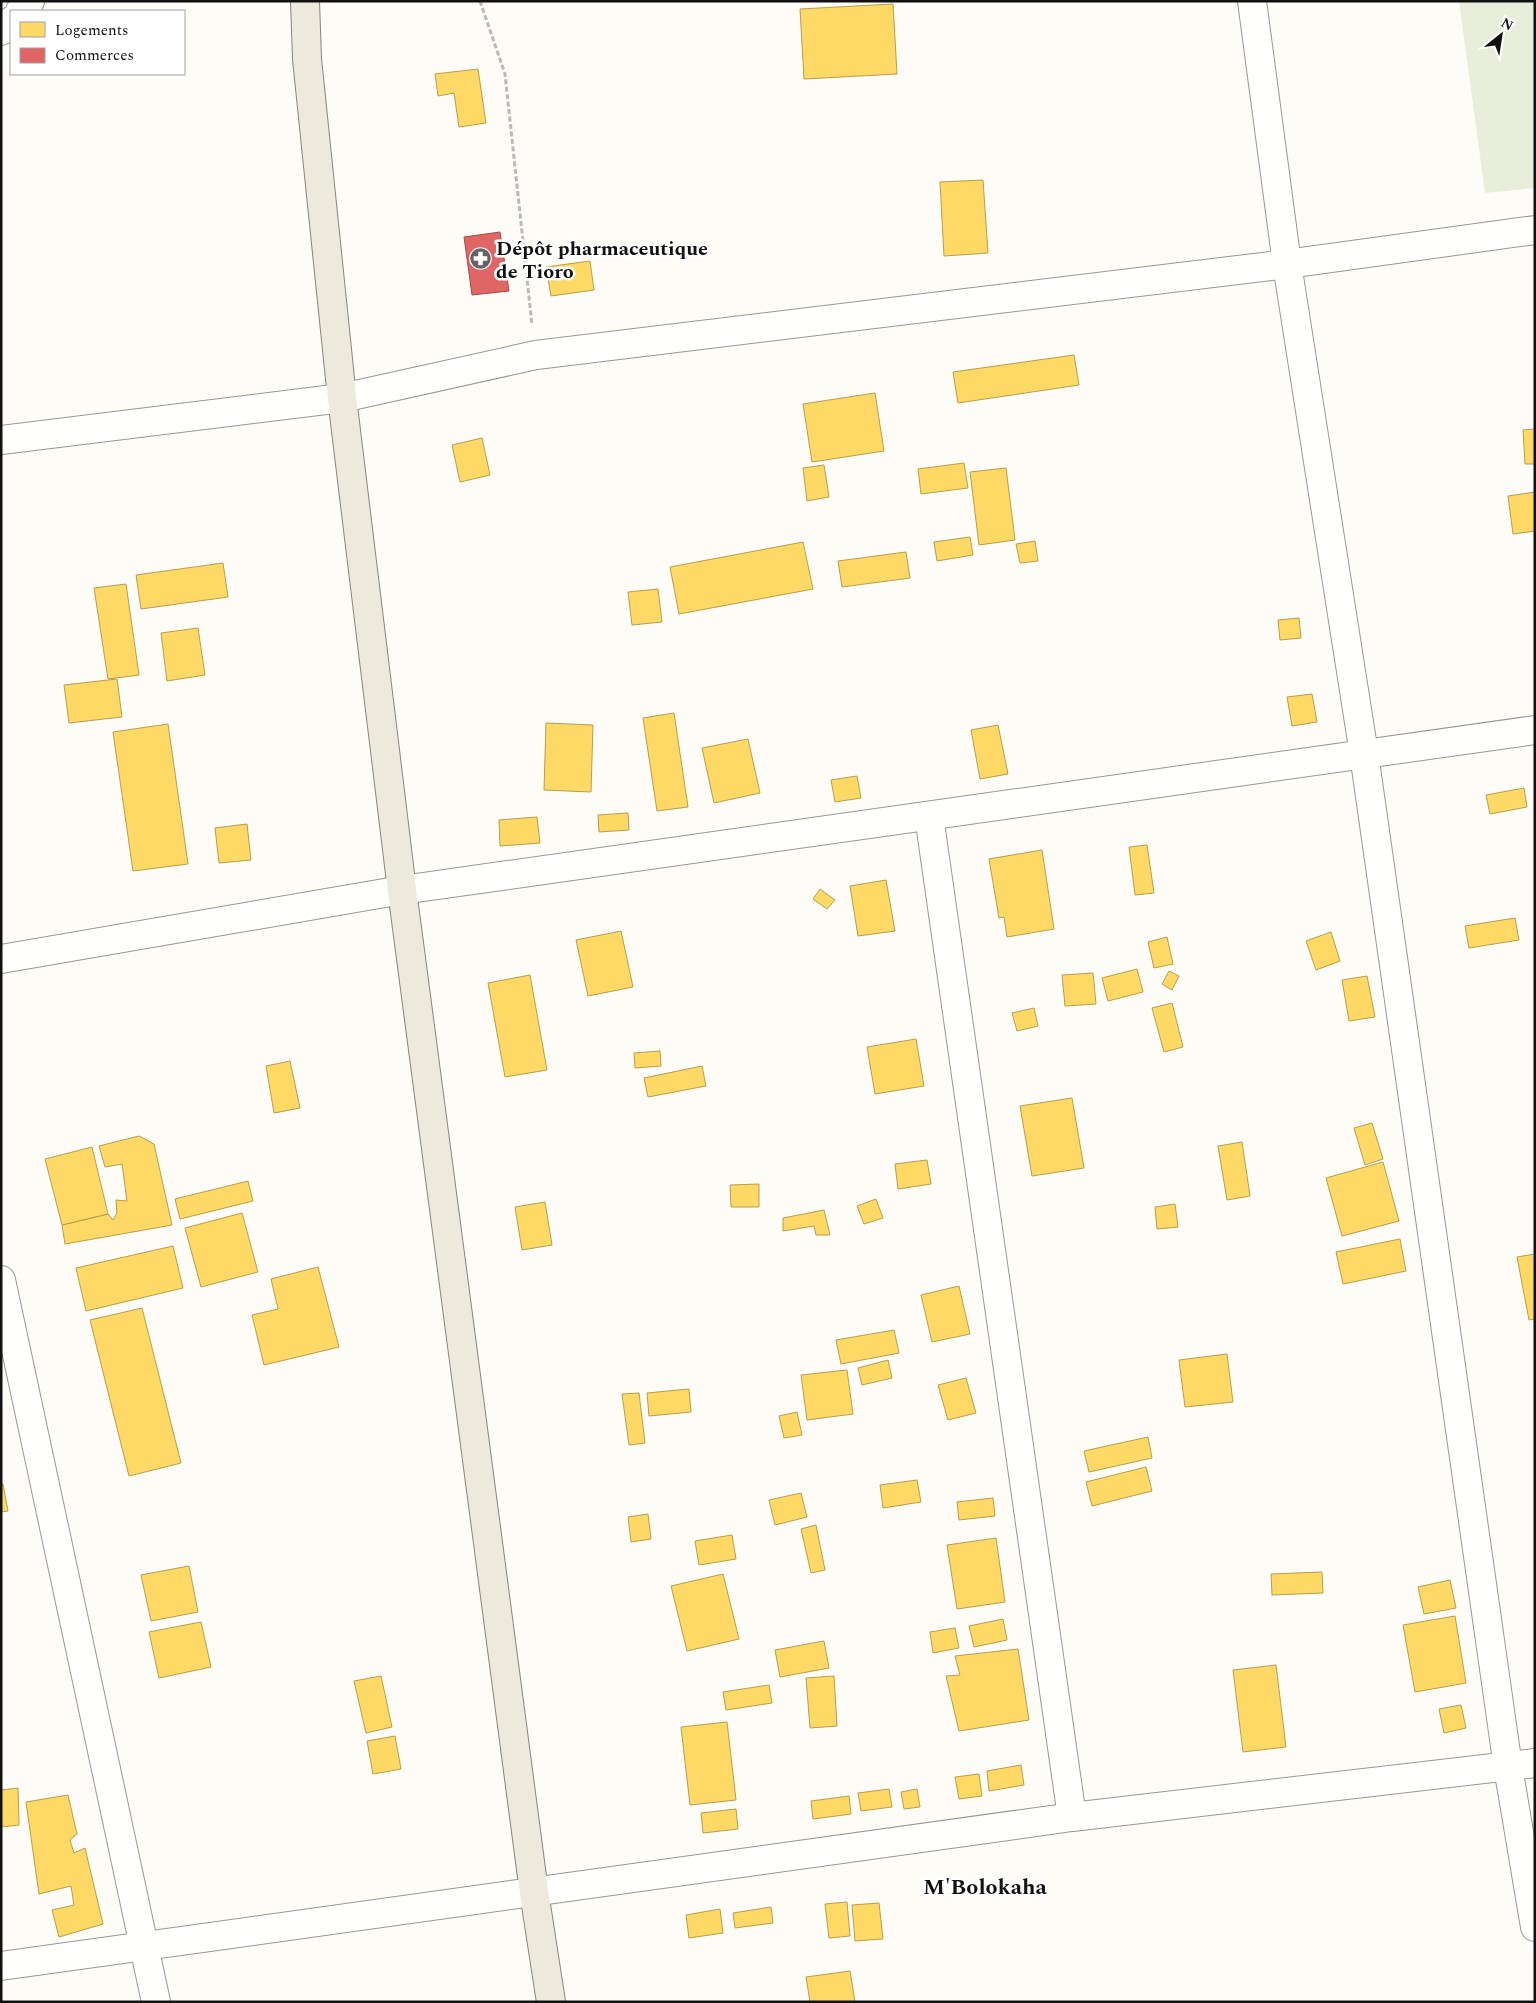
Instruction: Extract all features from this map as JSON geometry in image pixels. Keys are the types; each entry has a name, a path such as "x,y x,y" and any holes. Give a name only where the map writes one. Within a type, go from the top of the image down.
{"main road":[{"path":"305,1 307,59 342,398 402,890 534,1892 551,2002"}],"street":[{"path":"21,10 30,1"},
{"path":"1252,1 1286,264 1364,754 1508,1767 1535,1927"},
{"path":"1,31 10,21"},
{"path":"1,440 342,398 536,355 1286,264 1535,230"},
{"path":"1,959 402,890 1535,730"},
{"path":"929,816 1072,1816"},
{"path":"1,1280 146,1946 156,2002"},
{"path":"1,1966 1072,1816 1535,1763"}],"path":[{"path":"480,1 505,74 536,355"}],"green space":[{"path":"1459,1 1535,1 1535,188 1485,193"}],"building: Logements":[{"path":"893,4 897,74 804,79 800,9"},
{"path":"478,69 486,123 459,127 454,93 438,96 435,74"},
{"path":"983,180 988,253 944,256 940,182"},
{"path":"590,261 594,290 551,296 546,267"},
{"path":"1074,355 1079,385 958,403 953,372"},
{"path":"875,393 884,451 812,462 803,404"},
{"path":"1535,429 1535,464 1525,464 1523,430"},
{"path":"482,438 490,475 460,482 452,445"},
{"path":"964,463 968,488 921,494 918,469"},
{"path":"824,465 829,497 807,501 803,468"},
{"path":"1006,468 1015,540 979,545 970,472"},
{"path":"1535,492 1535,531 1513,534 1508,496"},
{"path":"970,537 973,555 937,561 934,542"},
{"path":"1035,541 1038,561 1020,563 1016,544"},
{"path":"803,542 813,589 679,614 670,567"},
{"path":"906,552 910,578 842,587 838,561"},
{"path":"223,563 228,597 141,609 136,575"},
{"path":"126,584 139,675 108,679 94,588"},
{"path":"658,589 662,622 632,625 628,592"},
{"path":"1299,618 1301,638 1280,640 1278,620"},
{"path":"198,628 205,675 167,681 161,633"},
{"path":"117,679 122,717 69,723 64,685"},
{"path":"1312,694 1317,722 1292,726 1287,697"},
{"path":"674,713 688,807 657,811 643,718"},
{"path":"546,723 593,725 591,792 544,790"},
{"path":"168,724 188,864 133,871 113,732"},
{"path":"998,725 1008,774 980,779 971,730"},
{"path":"748,739 760,793 714,803 702,748"},
{"path":"857,776 861,798 835,802 831,780"},
{"path":"1524,788 1527,807 1490,814 1486,795"},
{"path":"628,813 629,830 599,832 598,815"},
{"path":"537,817 540,843 500,846 499,820"},
{"path":"247,824 251,860 219,863 215,828"},
{"path":"1147,845 1154,893 1135,895 1129,847"},
{"path":"1042,850 1054,929 1007,937 1004,917 999,918 989,859"},
{"path":"886,880 895,931 858,936 850,886"},
{"path":"820,889 835,900 827,909 813,899"},
{"path":"1515,918 1519,940 1469,948 1465,926"},
{"path":"621,931 633,987 588,996 576,940"},
{"path":"1331,932 1340,961 1316,970 1306,941"},
{"path":"1167,937 1173,964 1154,968 1148,942"},
{"path":"1137,969 1143,992 1108,1001 1102,978"},
{"path":"1169,971 1179,976 1172,990 1162,984"},
{"path":"1093,973 1096,1004 1065,1006 1062,975"},
{"path":"530,975 547,1070 505,1077 488,983"},
{"path":"1367,976 1375,1017 1349,1021 1342,980"},
{"path":"1172,1003 1183,1047 1164,1052 1152,1008"},
{"path":"1034,1008 1038,1026 1017,1031 1012,1013"},
{"path":"916,1039 924,1086 875,1094 867,1047"},
{"path":"660,1051 661,1066 635,1068 634,1053"},
{"path":"290,1061 300,1108 274,1113 266,1066"},
{"path":"702,1066 706,1086 648,1097 644,1078"},
{"path":"1072,1098 1084,1168 1032,1176 1020,1106"},
{"path":"1372,1123 1383,1159 1365,1165 1354,1128"},
{"path":"139,1136 154,1144 172,1225 65,1244 62,1225 108,1214 113,1220 117,1213 116,1200 127,1201 122,1164 105,1167 99,1146"},
{"path":"1242,1142 1250,1196 1227,1200 1218,1146"},
{"path":"92,1147 108,1214 62,1225 45,1159"},
{"path":"927,1160 931,1184 898,1189 895,1164"},
{"path":"1383,1162 1399,1221 1342,1236 1326,1178"},
{"path":"248,1181 253,1201 180,1219 175,1199"},
{"path":"759,1184 759,1207 731,1207 730,1185"},
{"path":"876,1199 883,1218 864,1224 857,1206"},
{"path":"545,1202 552,1245 522,1250 515,1207"},
{"path":"1175,1204 1178,1227 1157,1229 1155,1207"},
{"path":"824,1210 830,1235 816,1235 814,1226 783,1231 783,1218"},
{"path":"242,1213 258,1272 201,1287 185,1228"},
{"path":"1400,1239 1406,1271 1343,1284 1336,1252"},
{"path":"173,1246 183,1288 86,1311 76,1268"},
{"path":"1535,1254 1535,1319 1529,1320 1517,1257"},
{"path":"318,1267 339,1347 264,1365 252,1315 278,1309 271,1279"},
{"path":"959,1286 970,1334 932,1342 921,1295"},
{"path":"142,1308 181,1463 129,1476 90,1320"},
{"path":"894,1330 899,1353 841,1364 836,1340"},
{"path":"1227,1354 1233,1402 1185,1407 1179,1360"},
{"path":"888,1360 892,1378 862,1385 858,1368"},
{"path":"847,1370 853,1414 807,1420 801,1375"},
{"path":"966,1378 976,1413 948,1420 938,1385"},
{"path":"689,1389 691,1412 649,1416 647,1393"},
{"path":"639,1393 645,1443 629,1445 622,1394"},
{"path":"797,1412 802,1435 784,1438 779,1416"},
{"path":"1148,1437 1152,1458 1089,1472 1084,1451"},
{"path":"1146,1467 1152,1491 1092,1506 1086,1482"},
{"path":"917,1480 921,1502 883,1508 880,1485"},
{"path":"1,1484 3,1484 8,1511 1,1512"},
{"path":"801,1493 807,1517 775,1525 769,1500"},
{"path":"993,1498 995,1516 959,1520 957,1502"},
{"path":"648,1514 651,1539 631,1542 628,1517"},
{"path":"816,1525 825,1570 811,1573 801,1529"},
{"path":"732,1535 736,1559 699,1565 695,1541"},
{"path":"996,1538 1005,1602 957,1609 947,1545"},
{"path":"189,1566 198,1612 151,1621 141,1575"},
{"path":"1322,1572 1323,1593 1272,1595 1271,1574"},
{"path":"723,1574 739,1639 687,1651 671,1586"},
{"path":"1450,1580 1456,1608 1424,1614 1418,1587"},
{"path":"1455,1616 1466,1683 1415,1692 1403,1625"},
{"path":"1003,1619 1007,1640 974,1647 969,1626"},
{"path":"201,1622 211,1667 159,1678 149,1632"},
{"path":"955,1628 959,1648 933,1653 930,1632"},
{"path":"824,1641 829,1668 780,1677 775,1650"},
{"path":"1018,1649 1029,1720 959,1731 946,1676 960,1675 955,1656"},
{"path":"1276,1665 1286,1747 1243,1752 1233,1670"},
{"path":"381,1676 392,1727 366,1733 354,1681"},
{"path":"834,1676 837,1726 810,1728 806,1678"},
{"path":"769,1685 772,1703 726,1710 723,1692"},
{"path":"1461,1705 1466,1728 1444,1733 1439,1709"},
{"path":"727,1722 736,1800 690,1805 681,1727"},
{"path":"395,1736 401,1769 373,1774 367,1741"},
{"path":"1021,1765 1024,1785 989,1791 987,1771"},
{"path":"979,1774 982,1796 959,1799 955,1777"},
{"path":"18,1788 19,1825 1,1827 1,1790"},
{"path":"889,1789 892,1807 861,1811 858,1793"},
{"path":"917,1789 920,1807 904,1809 901,1792"},
{"path":"68,1795 77,1834 70,1840 74,1853 85,1848 103,1924 59,1937 52,1910 74,1905 71,1886 39,1894 26,1802"},
{"path":"849,1796 851,1814 813,1819 811,1801"},
{"path":"736,1809 738,1829 703,1833 701,1813"},
{"path":"847,1902 850,1936 829,1938 825,1904"},
{"path":"879,1903 883,1939 855,1941 852,1905"},
{"path":"771,1907 773,1923 735,1928 733,1913"},
{"path":"720,1909 723,1933 689,1938 686,1915"},
{"path":"850,1971 855,2002 810,2002 806,1977"}],"building: Commerces":[{"path":"500,232 509,291 472,295 464,237"}],"place":[{"name":"Dépôt pharmaceutique de Tioro","path":"480,259"}],"district":[{"name":"M'Bolokaha","path":"985,1886"}]}
